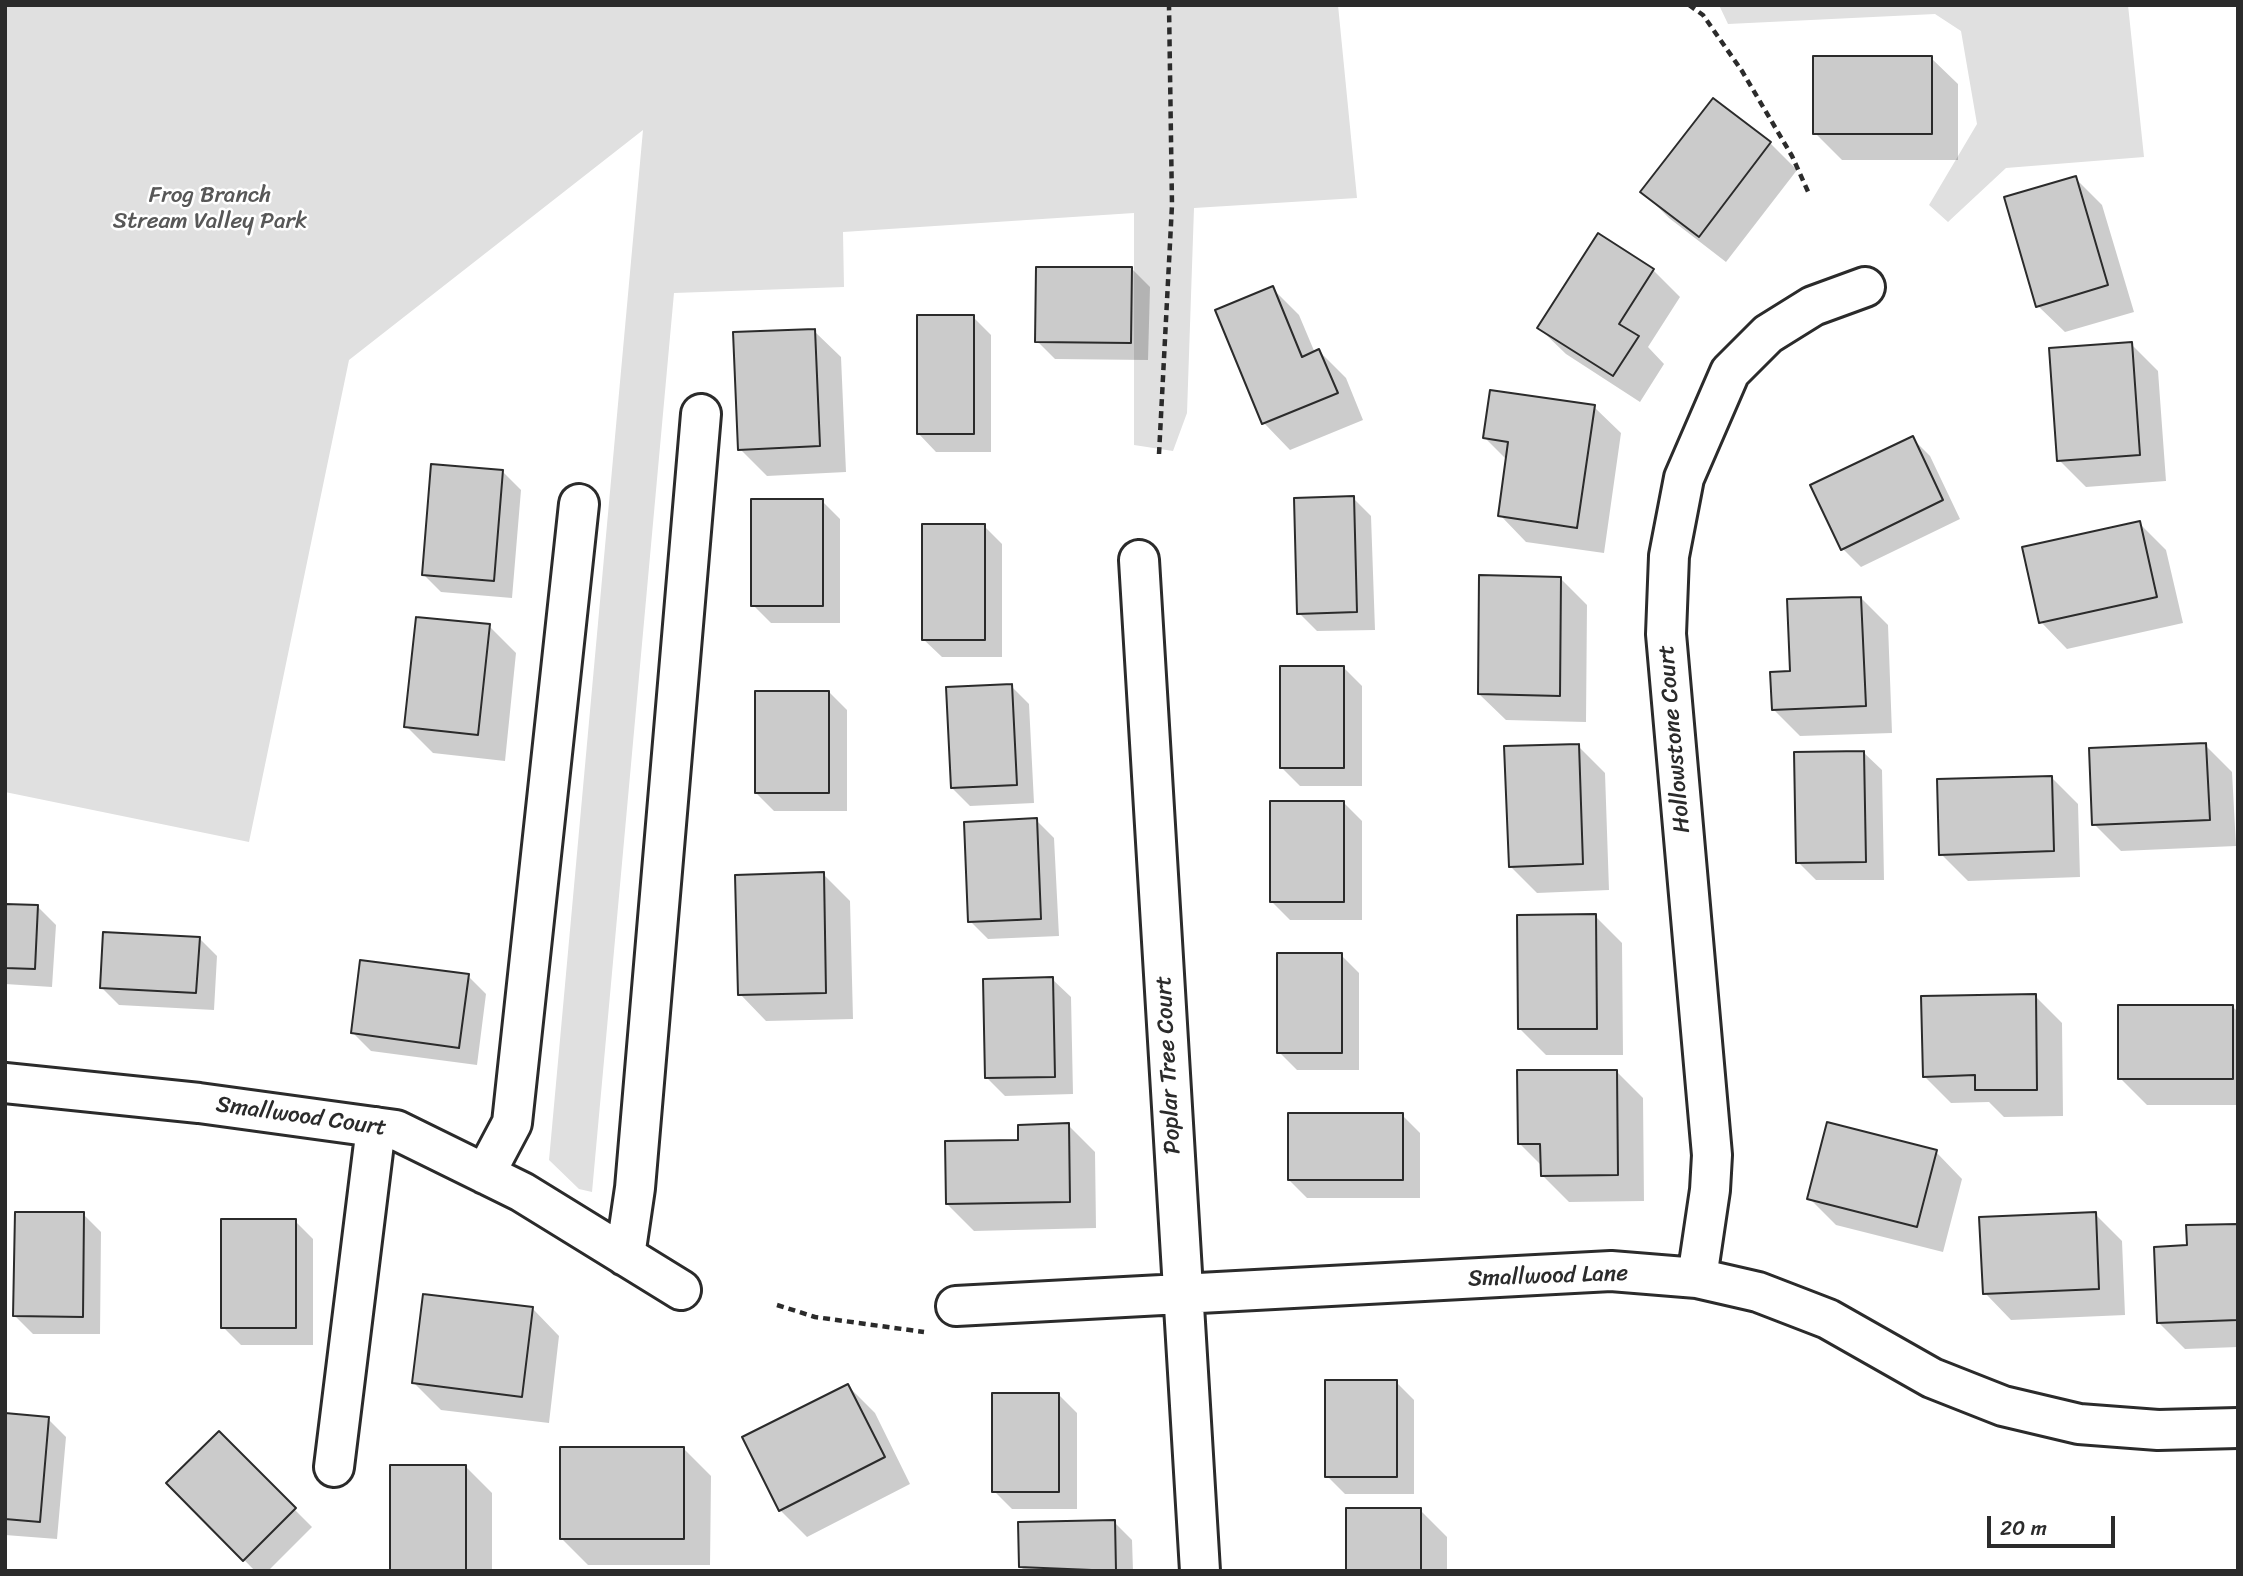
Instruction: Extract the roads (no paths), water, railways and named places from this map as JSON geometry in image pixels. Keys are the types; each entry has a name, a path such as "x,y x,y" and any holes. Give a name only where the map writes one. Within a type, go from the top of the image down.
{"street":[{"name":"Hollowstone Court","path":"1696,1278 1710,1190 1712,1155 1666,634 1669,556 1684,478 1730,372 1768,334 1813,306 1865,287"},
{"path":"625,1256 635,1188 701,414"},
{"path":"485,1174 512,1123 579,504"},
{"name":"Poplar Tree Court","path":"1139,560 1200,1571"},
{"name":"Smallwood Court","path":"5,1083 199,1103 396,1130 522,1192 681,1290"},
{"path":"334,1467 376,1127"},
{"name":"Smallwood Lane","path":"946,1320 1183,1296 1611,1271 1696,1278 1758,1292 1828,1319 1932,1378 2003,1406 2079,1424 2158,1430 2238,1427"}],"park label":[{"name":"Frog Branch Stream Valley Park","path":"210,209"}]}
